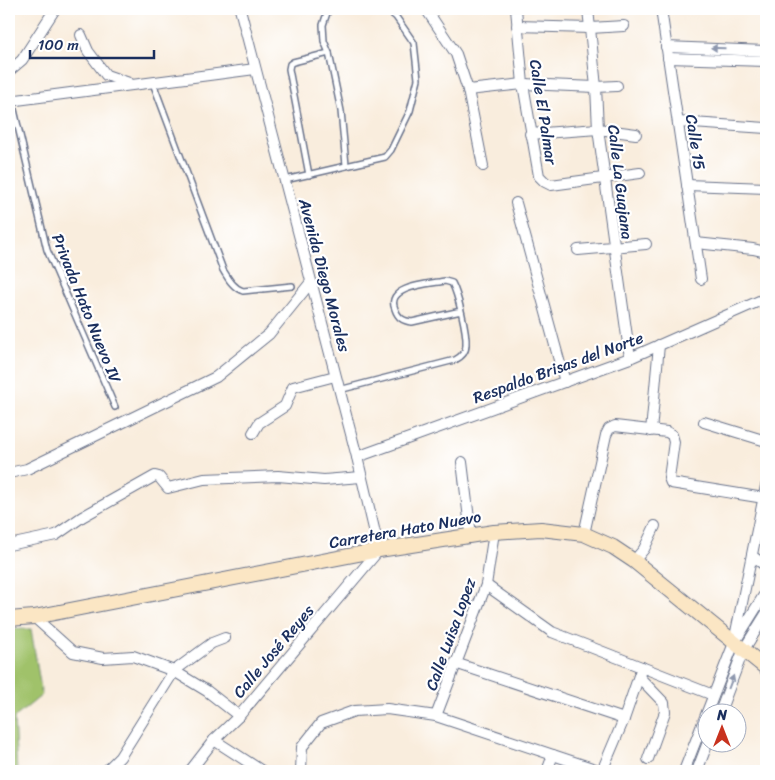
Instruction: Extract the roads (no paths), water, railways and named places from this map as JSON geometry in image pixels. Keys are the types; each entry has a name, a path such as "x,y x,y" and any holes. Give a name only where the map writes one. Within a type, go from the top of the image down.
{"main road":[{"name":"Carretera Hato Nuevo","path":"9,619 34,617 379,550 494,532 542,529 584,534 614,547 634,561 766,668"}],"street":[{"path":"9,71 22,60 55,9"},
{"name":"Avenida Diego Morales","path":"240,9 357,457 379,550"},
{"path":"426,9 456,54 468,90 483,166"},
{"name":"Calle El Palmar","path":"516,9 523,84 538,176 551,184 640,173"},
{"name":"Calle La Guajana","path":"588,9 598,129 630,358"},
{"name":"Calle 15","path":"661,9 701,279"},
{"path":"517,26 590,28 624,26"},
{"path":"82,35 88,50 106,75 134,85"},
{"path":"666,47 762,50 762,61 668,58"},
{"path":"10,101 256,69"},
{"path":"468,90 523,84 617,86"},
{"path":"678,122 766,128"},
{"path":"530,134 598,129 636,134"},
{"path":"687,185 766,188"},
{"path":"516,203 565,382"},
{"path":"696,243 766,252"},
{"path":"578,250 646,244"},
{"path":"9,473 27,469 216,377 269,334 311,282"},
{"name":"Respaldo Brisas del Norte","path":"357,457 630,358 766,298"},
{"path":"651,431 659,345"},
{"path":"253,433 259,423 285,406 293,387 336,376"},
{"path":"704,422 766,442"},
{"path":"584,534 606,434 614,426 667,432 672,435 674,442 669,478 671,483 764,498"},
{"path":"462,462 471,536"},
{"path":"9,545 56,535 82,517 155,476 159,477 168,488 204,479 278,476 324,480 361,477"},
{"path":"723,702 738,647 752,556 766,486"},
{"path":"634,561 644,549 655,526"},
{"name":"Calle Luisa Lopez","path":"436,716 486,585 494,532"},
{"name":"Calle José Reyes","path":"190,771 214,740 239,716 379,550"},
{"path":"752,556 766,566"},
{"path":"486,585 552,632 640,672 713,695"},
{"path":"684,771 713,695 766,592"},
{"path":"738,647 766,614"},
{"path":"34,617 73,652 103,658 133,656 174,671 207,690 239,716"},
{"path":"106,771 120,757 174,671 212,643 225,638"},
{"path":"455,663 624,719"},
{"path":"301,771 302,748 321,723 354,711 387,709 436,716 602,771 624,719 640,672"},
{"path":"640,672 664,703 665,712 648,759"},
{"path":"214,740 262,771"},
{"path":"697,771 704,752"},
{"path":"547,771 553,755"}],"lane":[{"path":"330,9 323,25 324,41 329,53 341,111 346,165"},
{"path":"284,180 385,156 391,150 410,111 418,79 414,42 396,17 386,9"},
{"path":"309,175 289,69 290,64 293,62 329,53"},
{"path":"153,82 223,270 232,284 243,291 292,286"},
{"name":"Privada Hato Nuevo IV","path":"10,101 47,250 115,407"},
{"path":"339,390 455,360 462,356 466,346 461,312 452,283 445,281 400,290 394,296 392,304 397,316 405,321 412,322 461,312"}]}
